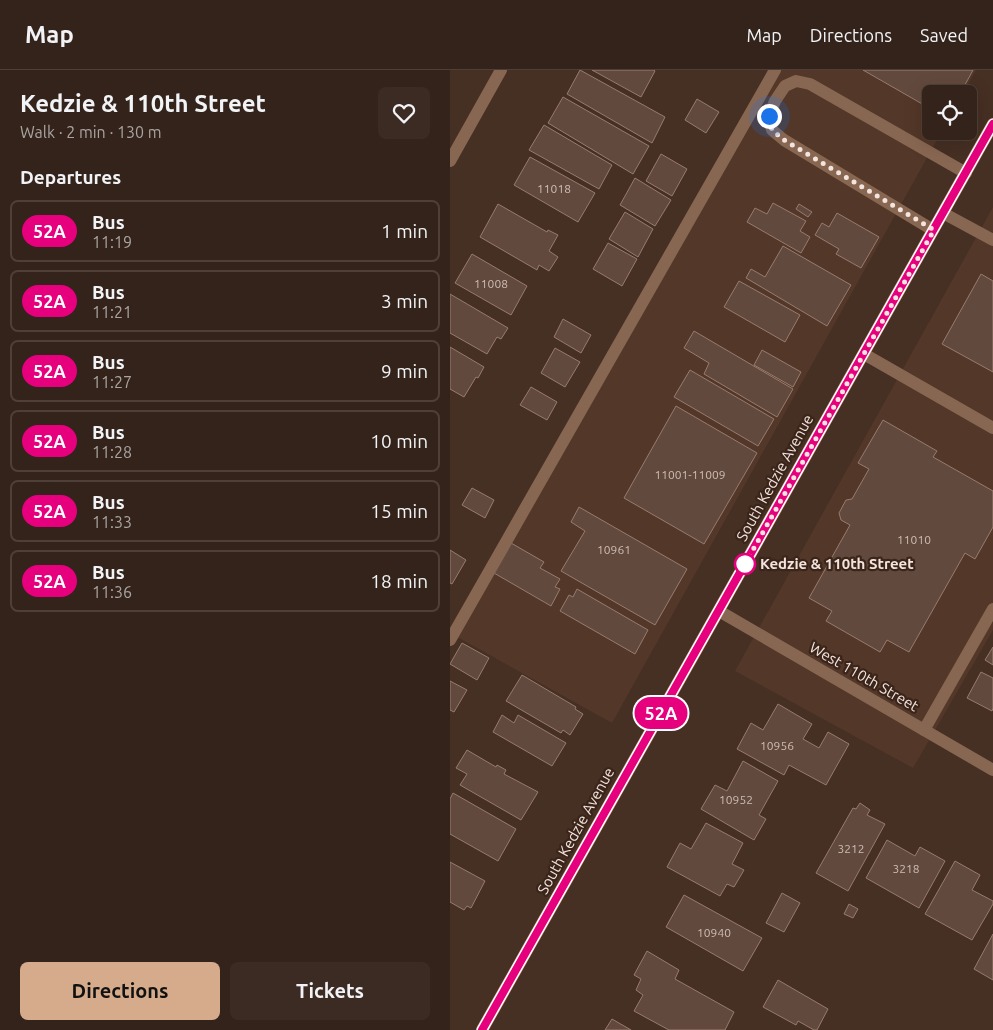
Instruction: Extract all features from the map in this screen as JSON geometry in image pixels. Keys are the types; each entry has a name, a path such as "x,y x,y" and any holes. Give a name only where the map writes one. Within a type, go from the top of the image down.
{"main road":[{"name":"South Kedzie Avenue","path":"482,1030 993,124"}],"street":[{"path":"450,161 501,70"},
{"path":"450,640 775,70"},
{"path":"934,230 784,140 772,130 769,116 775,101 785,86 796,81 810,84 966,173"},
{"path":"943,213 993,240"},
{"path":"864,354 993,428"},
{"path":"924,730 993,609"},
{"name":"West 110th Street","path":"719,610 993,770"}],"shaded area":[{"path":"768,70 976,70 968,85 922,85 922,140 937,140 612,723 450,633"},
{"path":"993,207 993,630 913,768 735,671"}],"building":[{"path":"580,70 665,117 652,143 567,94"},
{"path":"592,70 654,70 655,71 641,97"},
{"path":"863,70 973,70 965,85 922,85 922,104"},
{"path":"563,97 649,146 633,174 548,123"},
{"path":"697,99 719,112 706,133 685,120"},
{"path":"544,125 612,165 599,189 529,150"},
{"path":"661,154 687,169 672,196 646,181"},
{"path":"530,157 595,193 578,222 514,185"},
{"path":"635,178 671,200 655,226 620,205"},
{"path":"773,203 806,221 800,231 810,237 801,253 747,222 755,208 767,214"},
{"path":"498,204 547,232 548,230 558,235 549,251 558,257 549,271 539,265 537,270 480,237"},
{"path":"799,204 812,212 808,217 796,209"},
{"path":"625,212 653,229 638,257 609,239"},
{"path":"837,213 879,237 861,268 836,254 839,249 815,235 822,223 829,227"},
{"path":"608,243 637,259 622,286 593,269"},
{"path":"783,246 851,285 827,326 746,278 751,269 765,277"},
{"path":"472,254 527,286 511,315 455,283"},
{"path":"981,274 993,281 993,372 942,344"},
{"path":"739,281 800,315 785,342 724,307"},
{"path":"450,294 508,328 501,339 497,337 487,354 450,333"},
{"path":"563,319 591,335 581,353 554,337"},
{"path":"694,331 793,389 777,417 704,374 709,363 684,348"},
{"path":"450,347 484,367 464,397 450,389"},
{"path":"555,348 580,362 565,387 541,373"},
{"path":"762,350 801,372 793,387 754,365"},
{"path":"690,370 774,419 758,446 674,397"},
{"path":"531,387 557,402 547,420 520,405"},
{"path":"676,406 757,453 704,544 624,498"},
{"path":"883,420 937,451 933,457 993,491 993,527 975,559 965,553 909,652 887,640 880,652 826,621 832,611 809,598 850,525 841,520 839,513 846,500 852,499 869,469 858,463"},
{"path":"472,488 494,500 485,518 462,505"},
{"path":"579,507 687,569 655,625 561,571 585,531 571,522"},
{"path":"511,543 544,562 540,568 560,579 555,587 560,589 551,606 494,573"},
{"path":"450,550 466,560 452,584 450,583"},
{"path":"577,589 648,630 635,654 560,611 569,595 573,597"},
{"path":"462,643 489,658 477,680 450,664"},
{"path":"993,647 993,665 985,660"},
{"path":"981,672 993,678 992,711 967,698"},
{"path":"522,675 576,707 575,709 583,714 570,735 563,730 561,733 506,701"},
{"path":"450,681 467,690 454,712 450,710"},
{"path":"778,704 812,724 803,739 819,748 828,732 849,744 826,785 789,765 784,775 737,749 751,723 763,730"},
{"path":"502,715 514,723 518,715 566,743 552,766 493,732"},
{"path":"467,750 496,767 497,765 506,770 504,774 538,792 521,820 460,785 467,774 456,768"},
{"path":"743,761 778,781 759,815 766,819 754,840 701,809 715,785 727,791"},
{"path":"453,793 516,829 498,861 450,834 450,799"},
{"path":"860,803 870,810 867,815 885,824 848,891 816,873 853,808 856,809"},
{"path":"706,823 743,843 732,864 744,870 734,887 727,884 720,896 667,867 680,843 691,849"},
{"path":"887,840 915,856 920,847 945,861 919,908 866,878"},
{"path":"955,861 980,875 972,890 993,901 972,940 925,914"},
{"path":"450,862 485,881 471,908 467,906 464,910 450,902"},
{"path":"782,893 800,903 784,932 766,923"},
{"path":"684,895 762,938 743,971 666,927"},
{"path":"849,904 858,909 853,918 844,914"},
{"path":"993,934 993,980 974,969"},
{"path":"647,951 679,970 675,979 734,1012 725,1030 669,1030 634,1011 643,995 636,990 641,979 634,975"},
{"path":"778,980 828,1009 817,1030 798,1021 796,1025 763,1007"},
{"path":"612,1019 631,1030 605,1030"}],"bus line":[{"name":"52A","path":"482,1030 993,124"}],"place":[{"name":"Kedzie & 110th Street","path":"745,564"}],"route":[{"path":"745,564 934,230 784,140 772,130 769,116"}]}
